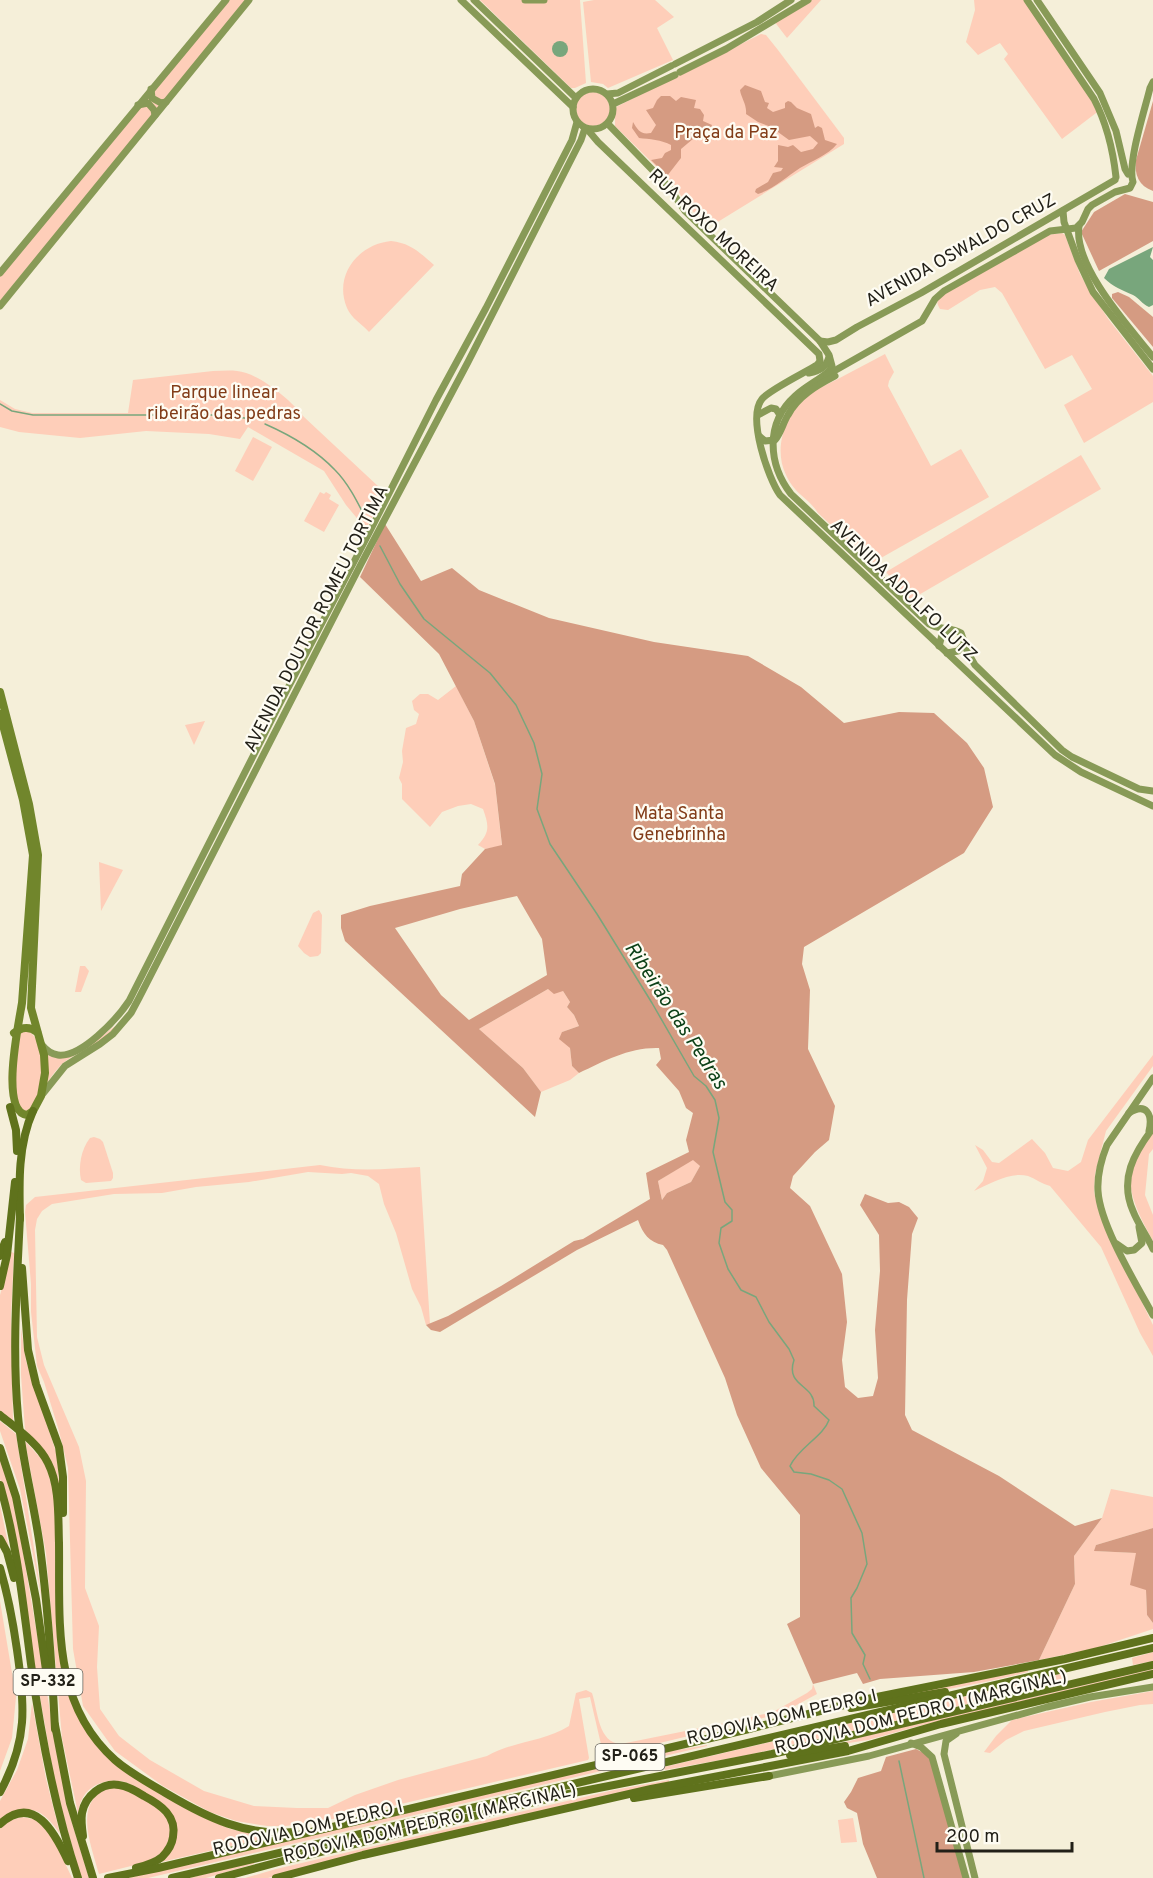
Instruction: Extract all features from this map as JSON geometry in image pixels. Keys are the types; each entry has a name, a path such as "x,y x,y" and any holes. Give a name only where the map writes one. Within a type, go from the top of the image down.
{"highway":[{"path":"0,1286 7,1256 17,1145 10,1107"},
{"path":"33,1111 22,1150 15,1335 18,1418 43,1569 55,1729"},
{"path":"20,1216 28,1350 36,1384 59,1447 63,1477 60,1607"},
{"path":"0,1256 10,1227"},
{"path":"0,1415 33,1443 46,1459 54,1479 58,1505 62,1661 70,1691 81,1717 102,1747 117,1762 184,1804 232,1826 275,1833 348,1824"},
{"name":"SP-332","path":"0,1448 12,1481 20,1517 36,1599 55,1729 70,1803 93,1878"},
{"name":"SP-332","path":"0,1485 15,1549 31,1665 52,1786 76,1878"},
{"path":"0,1539 7,1552 15,1579 31,1665"},
{"path":"0,1568 9,1599 23,1700 22,1730 14,1764 0,1792"},
{"path":"0,1584 19,1665"},
{"path":"1065,1659 1140,1637 1153,1630"},
{"name":"RODOVIA DOM PEDRO I (MARGINAL)","path":"108,1878 348,1824 914,1688 1065,1659 1153,1638"},
{"name":"RODOVIA DOM PEDRO I","path":"172,1878 1153,1648"},
{"name":"RODOVIA DOM PEDRO I","path":"219,1878 619,1783 739,1761 1153,1665"},
{"name":"RODOVIA DOM PEDRO I (MARGINAL)","path":"276,1878 651,1788 848,1751 941,1724 1153,1674"},
{"path":"749,1729 856,1707 1005,1683"},
{"path":"739,1761 857,1744 941,1724"},
{"path":"566,1808 769,1776"},
{"path":"85,1855 82,1813 90,1796 96,1791 110,1785 126,1786 162,1806 174,1824 171,1845 167,1851 161,1858 108,1878"},
{"path":"0,1824 13,1815 39,1817 52,1829 76,1878"},
{"path":"296,1878 318,1868 363,1856"}],"main road":[{"path":"0,273 226,0"},
{"path":"0,306 249,0"},
{"path":"461,0 573,107"},
{"path":"474,0 576,98"},
{"path":"525,1 544,0"},
{"path":"607,94 618,93 673,65 757,22 791,0"},
{"path":"614,104 677,74 767,26 808,0"},
{"path":"1027,0 1100,110 1110,140 1117,188 1125,190 1130,188 1132,184 1125,169 1116,131 1100,93 1036,0"},
{"path":"1129,175 1153,82"},
{"path":"151,89 152,98 161,103 166,102"},
{"path":"591,89 607,94 614,104 614,113 608,124 603,128 586,128 577,122 573,107 576,98 582,92 591,89"},
{"path":"138,105 148,103 154,110 155,116"},
{"name":"AVENIDA DOUTOR ROMEU TORTIMA","path":"42,1045 58,1055 69,1053 98,1036 123,1011 136,989 278,707 572,140 577,122"},
{"name":"RUA ROXO MOREIRA","path":"608,124 668,186 685,211 820,341"},
{"name":"RUA ROXO MOREIRA","path":"586,128 656,199 819,354 818,365 803,374"},
{"name":"AVENIDA DOUTOR ROMEU TORTIMA","path":"40,1096 65,1066 113,1034 131,1013 360,566 568,168 586,128"},
{"path":"1120,145 1125,148 1137,144"},
{"path":"1116,179 1120,174 1129,175"},
{"name":"AVENIDA OSWALDO CRUZ","path":"820,341 828,342 843,336 921,294 1116,179"},
{"name":"AVENIDA OSWALDO CRUZ","path":"820,380 922,321 935,299 944,291 1048,232 1076,228 1092,205 1115,192 1125,190"},
{"path":"1063,211 1078,260 1093,292 1153,369"},
{"path":"1079,226 1078,236 1099,287 1153,357"},
{"path":"758,415 759,406 765,396 803,374 821,369 827,364 833,343 843,336"},
{"path":"820,341 831,360 831,368 820,380"},
{"path":"759,436 765,441 777,437 791,409 801,397 864,360 871,351"},
{"name":"AVENIDA ADOLFO LUTZ","path":"820,380 792,398 780,415 772,440 777,470 791,494 928,624 934,628 950,629 961,633 975,665 1062,750 1083,763 1139,789 1153,791"},
{"path":"758,415 771,408 776,409 780,415"},
{"name":"AVENIDA ADOLFO LUTZ","path":"758,415 759,436 765,463 780,495 1055,755 1081,772 1153,806"},
{"path":"382,488 393,486"},
{"path":"360,550 364,553 360,566"},
{"path":"939,646 942,635 950,629"},
{"path":"947,653 958,651 965,643"},
{"path":"0,692 29,804 38,855 29,967 4,1072 5,1090 10,1107 15,1113 27,1115 33,1111 40,1096 45,1072 42,1045 31,1008 29,967 33,855 23,800 0,714"},
{"path":"0,751 10,751"},
{"path":"14,1033 29,1027 37,1032"},
{"path":"1153,1078 1107,1145 1101,1160 1098,1179 1100,1205 1114,1240 1153,1315"},
{"path":"1125,1117 1140,1108 1151,1114 1153,1119 1151,1130 1133,1157 1128,1182 1129,1197 1137,1219 1153,1249"},
{"path":"1114,1240 1127,1251 1139,1247 1142,1243 1137,1219"},
{"path":"769,1776 869,1756 1090,1697 1153,1687"},
{"path":"971,1727 946,1741 944,1754 975,1878"},
{"path":"911,1743 921,1747 932,1757 966,1878"},
{"path":"932,1757 933,1752 937,1750 944,1754"}],"green space":[{"path":"226,0 246,0 0,301 0,274"},
{"path":"480,0 580,0 586,83 571,88"},
{"path":"655,0 674,17 657,28 673,60 608,88 603,84 591,82 583,2"},
{"path":"807,0 821,0 787,38 774,21"},
{"path":"974,0 1027,0 1100,110 1062,139 1004,59 1008,54 1000,43 978,55 966,42 975,10"},
{"name":"Praça da Paz","path":"761,34 766,35 778,50 844,138 844,144 716,223 705,224 685,202 676,186 615,126 615,110 616,107"},
{"path":"745,85 761,91 765,102 769,103 767,108 773,112 785,108 785,103 788,101 811,114 815,128 818,126 822,128 825,140 837,144 825,155 758,194 755,192 756,189 768,182 773,173 783,168 774,167 778,161 778,145 788,147 793,145 801,152 813,149 818,143 810,136 789,140 771,127 746,114 740,90"},
{"path":"593,92 605,97 610,109 605,121 593,126 581,121 576,109 581,97"},
{"path":"661,96 670,96 676,101 681,97 696,100 694,108 700,109 704,115 703,121 712,125 709,132 700,133 681,149 681,158 667,176 651,160 662,158 671,150 671,145 639,138 632,128 633,122 642,133 651,133 656,125 646,110 653,108"},
{"path":"1153,101 1153,191 1141,183 1137,175 1136,160"},
{"path":"1125,194 1153,202 1153,241 1099,271 1081,232 1094,212"},
{"path":"1062,233 1065,235 1080,274 1089,290 1109,320 1153,376 1153,402 1084,443 1064,405 1092,389 1072,355 1045,369 1002,293 995,287 980,290 948,310 940,309 937,302 940,296 1047,235"},
{"path":"391,241 410,246 434,265 369,332 349,312 343,284 346,273 359,255 379,243"},
{"path":"1118,292 1129,297 1153,317 1153,347 1112,298 1112,294"},
{"path":"885,354 894,372 888,386 931,466 961,449 989,497 872,563 818,513 790,482 782,464 781,441 795,409 811,393"},
{"name":"Parque linear ribeirão das pedras","path":"213,371 246,373 274,388 380,488 385,494 366,529 346,505 324,471 248,427 240,439 209,434 146,431 80,438 19,432 0,427 0,400 15,409 32,413 128,413 133,380"},
{"path":"253,437 272,447 253,481 235,471"},
{"path":"1081,455 1101,489 910,600 886,572"},
{"path":"320,492 331,495 329,499 339,505 324,532 304,521"},
{"name":"Mata Santa Genebrinha","path":"385,524 421,581 452,568 479,590 549,618 654,642 748,656 801,687 844,723 899,712 934,713 967,743 984,768 993,807 964,853 804,947 802,964 810,990 808,1049 835,1106 829,1140 793,1176 790,1188 810,1206 842,1274 847,1322 842,1360 845,1387 858,1398 873,1396 878,1378 875,1330 880,1271 879,1235 860,1205 865,1194 888,1203 899,1202 909,1207 918,1218 912,1234 907,1300 905,1415 912,1430 999,1476 1075,1526 1102,1518 1074,1556 1075,1584 1039,1660 974,1672 880,1679 863,1684 857,1673 813,1684 787,1624 800,1617 800,1515 761,1468 737,1415 725,1378 667,1250 663,1245 647,1237 638,1220 577,1250 440,1332 431,1330 426,1325 448,1316 650,1199 646,1173 689,1152 686,1140 693,1113 686,1108 679,1091 656,1065 661,1059 659,1048 628,1052 579,1073 572,1066 570,1048 559,1039 562,1032 579,1026 567,1007 570,1002 563,991 554,994 548,989 479,1029 523,1068 541,1092 535,1117 345,941 341,928 341,915 370,906 460,886 462,874 485,849 502,845 495,784 474,721 439,654 360,577","holes":["517,896 542,939 547,975 469,1020 441,995 395,928 460,909","693,1160 700,1166 691,1182 667,1193 662,1200 658,1181"]},
{"path":"456,686 474,721 495,785 502,846 485,849 478,845 485,836 487,828 483,809 471,804 458,806 442,812 430,827 402,799 402,784 399,778 406,728 416,724 419,714 414,710 412,701 420,694 428,694 438,700"},
{"path":"205,721 194,745 185,725"},
{"path":"99,862 123,870 101,911"},
{"path":"319,910 322,915 321,953 310,957 298,946 313,913"},
{"path":"80,966 85,966 89,971 81,992 75,992"},
{"path":"548,989 563,991 570,1002 567,1007 579,1026 562,1032 570,1048 572,1066 579,1073 570,1080 541,1092 523,1068 479,1029"},
{"path":"115,1026 104,1038 61,1065 46,1085 46,1052 55,1057 102,1036"},
{"path":"26,1030 38,1042 42,1062 39,1093 27,1112 12,1105 9,1078 10,1061 17,1035"},
{"path":"1153,1055 1153,1066 1106,1131 1095,1174 1094,1192 1100,1216 1153,1325 1153,1356 1140,1333 1101,1247 1050,1186 1028,1176 1014,1175 974,1191 983,1181 987,1168 975,1145 983,1150 992,1162 999,1163 1032,1139 1045,1153 1053,1168 1068,1171 1081,1162 1088,1140"},
{"path":"1153,1132 1153,1149 1149,1154 1145,1195 1153,1215 1153,1241 1134,1202 1130,1181 1134,1160"},
{"path":"94,1137 103,1142 113,1173 111,1181 86,1183 81,1180 82,1153 90,1138"},
{"path":"693,1159 700,1166 691,1182 667,1193 662,1200 658,1181"},
{"path":"320,1165 357,1169 420,1167 430,1324 426,1325 421,1307 412,1289 379,1184 368,1176 351,1173 308,1172 162,1193 114,1194 52,1204 42,1211 37,1219 35,1230 37,1337 44,1365 79,1447 86,1481 85,1588 99,1626 97,1667 100,1709 119,1736 150,1760 204,1791 254,1806 328,1808 355,1795 398,1780 487,1756 507,1747 559,1731 569,1726 576,1693 586,1690 592,1693 603,1732 613,1742 621,1744 773,1712 807,1693 812,1689 813,1684 817,1694 780,1714 606,1756 603,1753 590,1697 579,1699 588,1760 346,1817 286,1826 267,1826 236,1821 210,1812 163,1786 115,1751 83,1706 73,1649 68,1468 59,1431 37,1366 31,1312 26,1205 35,1197"},
{"path":"9,1251 14,1253 11,1315 13,1422 0,1412 0,1295"},
{"path":"21,1328 26,1361 57,1455 60,1495 40,1445 25,1430 21,1375"},
{"path":"0,1421 16,1434 43,1605 20,1489 0,1431"},
{"path":"25,1441 45,1463 54,1493 61,1666 65,1687 99,1748 196,1814 230,1829 270,1837 157,1863 165,1857 176,1822 128,1783 121,1781 100,1783 88,1791 80,1804 79,1818 62,1738 46,1553"},
{"path":"0,1457 15,1505 69,1813 89,1878 81,1878 56,1789 4,1490 0,1479"},
{"path":"1111,1489 1153,1497 1153,1528 1096,1545 1095,1551 1136,1553 1146,1590 1147,1615 1153,1623 1153,1629 1096,1648 1039,1660 1075,1584 1074,1556 1102,1518"},
{"path":"0,1505 9,1548 0,1534"},
{"path":"1153,1528 1153,1623 1147,1615 1146,1590 1130,1585 1136,1553 1094,1551 1096,1545"},
{"path":"0,1601 16,1697 12,1738 0,1771"},
{"path":"1153,1652 1153,1661 1133,1665 1132,1658"},
{"path":"1153,1669 1153,1671 868,1740 830,1746 857,1738"},
{"path":"1028,1670 1028,1672 987,1681 865,1703"},
{"path":"1064,1673 1066,1681 748,1755 665,1770 664,1767"},
{"path":"1153,1691 1153,1704 1105,1712 1024,1731 1006,1740 990,1753 984,1752 1012,1720"},
{"path":"32,1703 46,1779 60,1834 39,1812 22,1811 0,1820 0,1801 17,1770 28,1739"},
{"path":"707,1745 148,1878 127,1878 648,1755"},
{"path":"916,1749 928,1755 933,1763 964,1878 877,1878 863,1844 857,1813 847,1808 844,1802 858,1778 881,1771 886,1757"},
{"path":"669,1780 669,1782 308,1866 268,1878 245,1878 614,1790"},
{"path":"111,1787 126,1789 153,1804 168,1819 171,1835 163,1852 147,1862 99,1874 89,1838 88,1813 91,1802 99,1793"},
{"path":"22,1817 38,1820 51,1833 72,1878 0,1878 0,1829 8,1821"},
{"path":"853,1818 857,1842 841,1843 838,1820"},
{"path":"254,1862 254,1864 206,1878 189,1878"}],"shaded area":[{"path":"560,41 568,49 560,57 552,49"},
{"path":"1153,247 1150,257 1153,260 1153,305 1149,307 1104,278 1109,269"}],"waterway":[{"path":"0,404 12,411 33,415 221,415 252,419"},
{"path":"265,424 302,444 328,463 348,486 365,517"},
{"name":"Ribeirão das Pedras","path":"380,546 400,584 424,619 490,673 516,705 534,743 542,774 537,809 550,844 597,914 694,1076 706,1086 715,1100 719,1118 713,1152 725,1202 732,1210 732,1221 721,1228 719,1243 728,1269 741,1290 756,1297 769,1322 789,1349 794,1360 793,1375 810,1393 814,1406 829,1420 822,1432 799,1453 790,1466 794,1472 811,1474 829,1480 842,1489 862,1533 867,1564 851,1598 852,1633 865,1655 863,1664 870,1679"},
{"name":"Ribeirão das Pedras","path":"899,1761 924,1878"}]}
